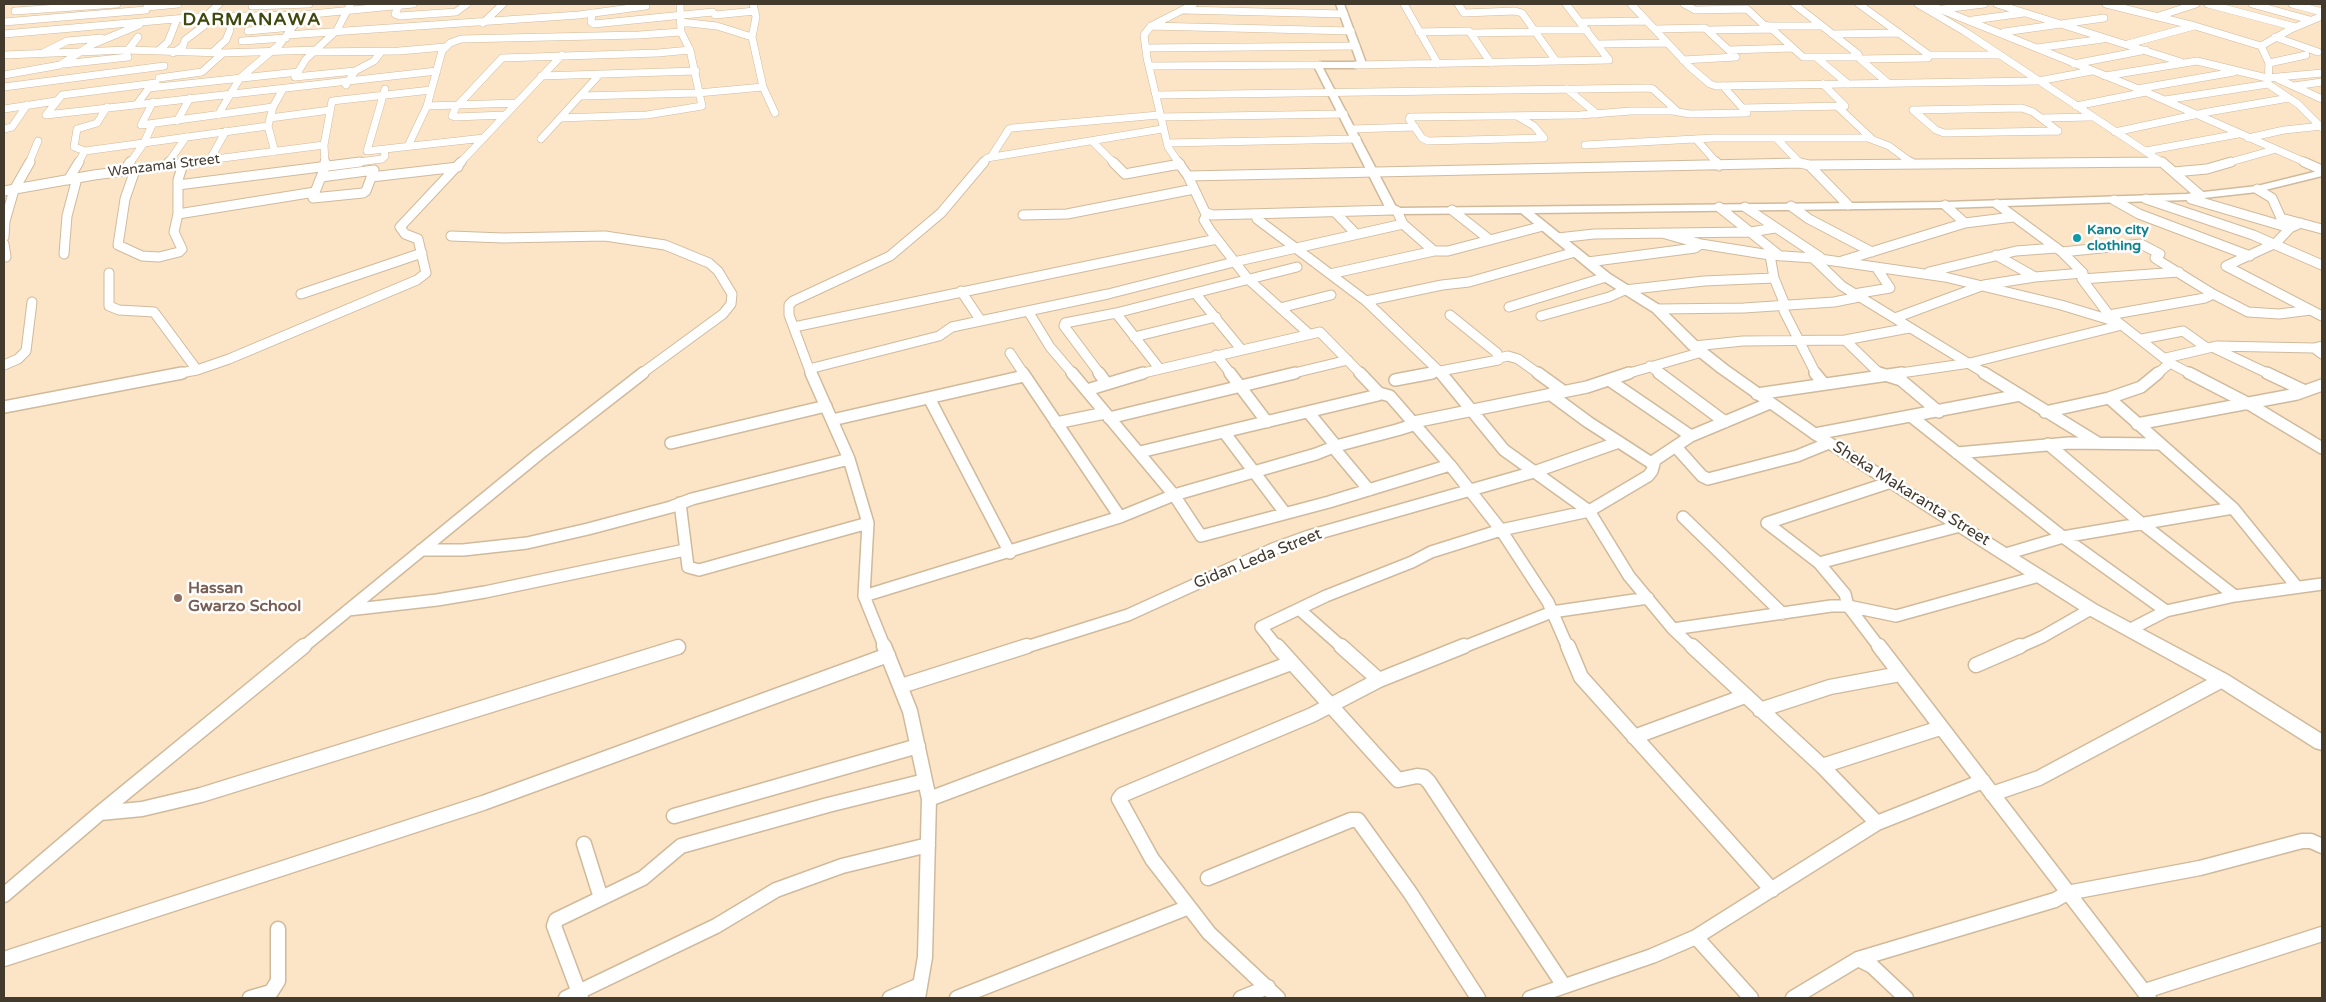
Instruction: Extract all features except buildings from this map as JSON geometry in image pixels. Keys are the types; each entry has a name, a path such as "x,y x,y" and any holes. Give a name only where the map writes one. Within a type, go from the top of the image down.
{"street":[{"path":"4,18 23,4"},
{"path":"15,11 117,4"},
{"path":"86,27 117,4"},
{"path":"240,16 254,5 309,4"},
{"path":"4,34 146,20 206,16 302,15 349,7 412,4"},
{"path":"399,5 395,14 400,16 456,12 467,4"},
{"path":"470,37 503,4"},
{"path":"560,118 647,115 698,108 703,103 698,93 696,71 690,50 681,32 680,4"},
{"path":"711,4 713,12"},
{"path":"1194,4 1151,26 1144,35 1162,129 1167,143 1188,176 1207,214"},
{"path":"1404,4 1438,64"},
{"path":"1458,4 1464,13 1515,11 1522,13 1556,61"},
{"path":"1509,4 1515,11"},
{"path":"1149,66 1438,64 1609,60 1566,4"},
{"path":"1631,4 1683,60 1710,84 1723,86 2038,81 2092,71"},
{"path":"1684,4 1688,8 1695,10 1735,9 1743,6 1803,57 1928,58 1929,55"},
{"path":"1728,4 1735,9"},
{"path":"1794,4 1858,54 1859,58 1888,83"},
{"path":"1859,4 1929,55 1999,55"},
{"path":"1918,4 2146,151 2162,162 2201,196"},
{"path":"1927,4 2137,88 2322,171"},
{"path":"1941,9 1984,4"},
{"path":"1997,4 2185,63"},
{"path":"2005,6 2020,4"},
{"path":"2106,4 2195,26 2261,46 2322,14"},
{"path":"2173,4 2186,7"},
{"path":"2157,16 2196,4"},
{"path":"2208,4 2296,27"},
{"path":"2252,4 2322,21"},
{"path":"2292,4 2322,14"},
{"path":"242,41 337,30 484,21 560,13 592,13 645,5 656,17"},
{"path":"52,19 71,6"},
{"path":"204,9 216,6"},
{"path":"206,16 216,6"},
{"path":"146,20 147,7"},
{"path":"4,22 100,15 147,7 178,7"},
{"path":"157,20 166,12 178,7"},
{"path":"273,174 280,162 269,122 274,107 306,59 337,30 349,7"},
{"path":"680,18 713,12 715,15 754,7 756,18 752,37 763,87 775,113"},
{"path":"1180,10 1342,9 1362,63 1356,65"},
{"path":"187,10 195,10"},
{"path":"592,13 591,22 594,24 656,17 680,18 717,26 752,37"},
{"path":"1971,20 2028,13"},
{"path":"218,115 240,78 286,36 302,15"},
{"path":"6,75 60,65 172,51 184,46 185,40 217,16"},
{"path":"159,50 168,42 177,18"},
{"path":"2002,33 2104,18"},
{"path":"26,32 41,20"},
{"path":"60,65 80,52 146,20"},
{"path":"1581,22 1647,21"},
{"path":"478,29 546,25"},
{"path":"1151,26 1351,31"},
{"path":"1655,29 1701,28 1710,30 1822,26"},
{"path":"2128,44 2195,26"},
{"path":"248,31 292,27"},
{"path":"213,52 226,40 230,30"},
{"path":"1419,32 1471,33 1587,30"},
{"path":"1683,60 1736,57 1710,30"},
{"path":"532,36 539,31"},
{"path":"4,55 128,50 381,52 445,47 470,37 639,35 681,32"},
{"path":"1471,33 1491,63"},
{"path":"1832,34 1899,33"},
{"path":"633,41 639,35"},
{"path":"41,54 66,41 110,37"},
{"path":"128,50 138,37"},
{"path":"2037,48 2108,38"},
{"path":"2275,38 2320,51"},
{"path":"1598,44 1667,43"},
{"path":"1146,48 1356,46"},
{"path":"2261,46 2269,63 2268,81"},
{"path":"408,146 427,106 442,51 445,47"},
{"path":"622,54 628,48"},
{"path":"1729,50 1793,48"},
{"path":"505,115 452,116 458,105 498,60 506,57 690,50"},
{"path":"2074,64 2147,50"},
{"path":"156,83 172,51"},
{"path":"2269,63 2320,51"},
{"path":"223,52 202,72 156,83 98,99 46,115 62,95 98,99 107,107 437,71"},
{"path":"344,99 347,81 355,71 374,61 381,52"},
{"path":"18,61 23,54"},
{"path":"2306,54 2322,60"},
{"path":"4,407 197,370 229,359 417,280 426,272 418,239 405,234 400,227 562,55"},
{"path":"1817,58 1848,84"},
{"path":"2105,76 2201,62 2268,81 2321,127"},
{"path":"1320,65 1319,68 1395,211 1403,224 1434,251"},
{"path":"4,87 164,66"},
{"path":"4,81 6,75 13,68"},
{"path":"137,104 147,88 156,83 355,71"},
{"path":"541,76 696,71"},
{"path":"2137,88 2238,71"},
{"path":"2165,100 2277,78 2322,73"},
{"path":"541,139 599,75"},
{"path":"386,77 384,94 367,151 484,138"},
{"path":"2277,78 2322,98"},
{"path":"2294,86 2322,82"},
{"path":"1743,108 1838,107 1845,104 1823,84"},
{"path":"1517,116 1534,126 1544,138 1428,141 1422,138 1409,119 1410,117 1597,114 1631,111 1690,114 1747,113 1723,86"},
{"path":"581,96 698,93 763,87"},
{"path":"1156,95 1651,88 1678,112"},
{"path":"1567,89 1597,114"},
{"path":"321,177 373,169 366,191 363,193 314,199 315,192 321,177 325,167 324,145 330,102 384,94 431,90"},
{"path":"2076,106 2146,92"},
{"path":"177,121 190,98"},
{"path":"2115,132 2196,114 2289,98"},
{"path":"4,109 56,101"},
{"path":"153,102 141,124 143,126 274,107"},
{"path":"427,106 516,103"},
{"path":"4,129 12,127 27,105"},
{"path":"107,107 97,123 77,129 74,147 85,151 186,137 330,110"},
{"path":"1838,107 1872,139 1889,146 1913,164"},
{"path":"2042,118 2058,131 1944,133 1936,130 1913,110 2022,108 2030,110 2042,118 2092,117"},
{"path":"991,157 1008,129 1012,128 1159,116 1344,114"},
{"path":"124,171 144,143 152,124"},
{"path":"1167,143 1355,134 1415,127"},
{"path":"2248,138 2284,130 2321,127"},
{"path":"890,998 919,991 925,957 929,799 910,711 864,596 868,523 849,458 809,369 794,327 790,315 791,303 890,256 935,219 984,160 991,157 1023,154 1162,129"},
{"path":"209,161 226,131"},
{"path":"2146,151 2238,134"},
{"path":"166,166 186,137"},
{"path":"1777,138 1848,205"},
{"path":"1585,145 1696,139 1872,139"},
{"path":"1696,139 1719,166"},
{"path":"4,237 5,221 14,190 34,154 38,141"},
{"path":"1092,141 1125,174 1180,164"},
{"name":"Wanzamai Street","path":"4,192 124,171 324,145"},
{"path":"178,185 382,159 385,156 384,150"},
{"path":"2174,172 2207,169 2274,150"},
{"path":"64,254 72,179 85,151"},
{"path":"1188,176 1805,164 2162,162"},
{"path":"135,170 125,199 119,246 148,257 179,252 182,249 174,232 178,214 178,185 182,164"},
{"path":"371,177 458,167"},
{"path":"1207,214 1944,205 2146,199 2201,196 2257,189 2322,171"},
{"path":"2257,189 2272,198 2281,218 2322,229"},
{"path":"1024,215 1067,214 1194,190"},
{"path":"178,214 315,192"},
{"path":"2186,197 2290,228"},
{"path":"2146,199 2276,243 2322,265"},
{"path":"2114,200 2139,214 2250,256"},
{"path":"1997,204 2059,250 2082,276 2109,315 2117,322 2168,360 2249,404 2322,448"},
{"path":"1944,205 1965,223"},
{"path":"1791,206 1809,219 1872,252"},
{"path":"1719,207 1780,256"},
{"path":"1745,207 1824,260"},
{"path":"1452,210 1490,240"},
{"name":"Sheka Makaranta Street","path":"1524,210 1606,276 1657,309 1698,349 1757,394 1815,434 2091,609 2222,680 2322,743"},
{"path":"1335,212 1356,234"},
{"path":"1207,214 1204,220 1248,279 1308,333"},
{"path":"1838,262 1965,223 2013,217"},
{"path":"1257,219 1366,301 1440,372 1504,450 1589,511 1626,571 1673,629 1822,766 1877,823"},
{"path":"2301,223 2290,228 2276,243 2226,266 2322,316"},
{"path":"809,369 939,336 952,327 1118,292 1234,262 1403,224"},
{"path":"1330,274 1434,251 1448,251 1543,226"},
{"path":"1558,238 1594,234 1751,232 1775,228"},
{"path":"1662,233 1701,244 1770,255 1813,258 1876,267 1984,286 2062,305 2117,322"},
{"path":"4,895 100,812 553,442 723,314 731,304 732,294 718,271 709,263 665,245 605,236 503,238 451,236"},
{"path":"794,327 1217,238"},
{"path":"4,244 6,257"},
{"path":"1588,262 1695,248 1701,244"},
{"path":"1922,274 1996,255 2142,244 2160,254 2156,258 2213,294 2255,313 2279,314 2311,310"},
{"path":"1366,301 1442,284 1469,282 1575,252"},
{"path":"301,294 422,253"},
{"path":"1770,255 1774,278 1785,305 1784,310 1803,351 1815,373 1824,384"},
{"path":"1996,255 2035,277"},
{"path":"1813,258 1834,280 1857,295 2098,443"},
{"path":"1107,384 1064,326 1066,323 1116,313 1297,267"},
{"path":"1657,309 1744,308 1834,302 1890,288 1876,267"},
{"path":"1895,318 1984,286 2035,277 2179,272"},
{"path":"109,273 110,306 119,310 154,312 197,370"},
{"path":"1509,307 1606,276"},
{"path":"1541,316 1609,298 1625,290 1704,281 1774,278"},
{"path":"961,291 981,321"},
{"path":"1196,292 1241,349"},
{"path":"2109,315 2205,298 2213,294"},
{"path":"1280,308 1331,295"},
{"path":"4,365 18,359 26,351 32,302"},
{"path":"1028,311 1050,348 1140,452 1174,495 1201,536 1369,490 1450,465"},
{"path":"1116,313 1159,368"},
{"path":"1450,315 1498,353 1499,358"},
{"path":"1134,337 1216,317"},
{"path":"1757,394 1970,363 2113,328 2118,326 2117,322"},
{"path":"864,596 1010,553 1154,505 1174,495 1316,454 1334,446 1397,430 1410,426 1414,422 1609,380 1698,349 1743,341 1846,340 1909,328"},
{"path":"2142,339 2183,331 2209,348 2322,395"},
{"path":"1087,390 1159,368 1308,333 1322,332 1379,393 1390,396 1450,465 1500,530 1543,593 1580,677 1772,890"},
{"path":"1846,340 1881,375 1901,380 1938,412"},
{"path":"2045,412 2109,398 2141,387 2168,360 2209,348 2318,347 2322,354"},
{"path":"1010,353 1120,517"},
{"path":"1216,355 1267,422"},
{"path":"1395,380 1494,361 1508,356 1518,359 1563,391"},
{"path":"1056,423 1107,415 1348,360"},
{"path":"1650,366 1725,422"},
{"path":"832,420 1024,376"},
{"path":"1609,380 1691,436"},
{"path":"2137,424 2239,404 2249,404 2322,385"},
{"path":"1140,452 1309,413 1378,395 1379,393"},
{"path":"1550,394 1653,464"},
{"path":"1815,434 2020,395"},
{"path":"929,398 1010,553"},
{"path":"2109,398 2232,508 2297,587"},
{"path":"1564,986 1429,782 1424,777 1418,776 1398,780 1291,663 1261,627 1431,552 1500,530 1589,511 1648,476 1655,460 1691,436 1770,403"},
{"path":"671,443 826,406"},
{"path":"1309,413 1369,490"},
{"path":"1912,417 2063,537 2166,611"},
{"path":"1224,432 1285,513"},
{"name":"Gidan Leda Street","path":"901,686 1128,615 1265,553 1309,536 1534,472 1619,442"},
{"path":"1676,447 1702,476 1708,479 1796,456 1829,443"},
{"path":"1957,453 2048,444 2160,444"},
{"path":"2048,444 2140,522 2235,596"},
{"path":"421,550 463,550 527,543 588,529 849,458"},
{"path":"1891,482 1767,523 1820,563 1845,594 1848,606 2147,995 2322,934"},
{"path":"680,503 688,567 699,570 868,523"},
{"path":"2006,554 2063,537 2140,522 2232,508"},
{"path":"1683,517 1783,614"},
{"path":"1820,563 1960,526"},
{"path":"348,610 437,600 485,592 685,550"},
{"path":"1673,629 1832,606 1848,606 1896,616 2039,576"},
{"path":"2130,630 2166,611 2235,596 2322,584"},
{"path":"1273,992 1209,933 1152,859 1119,799 1127,792 1257,739 1330,706 1379,680 1552,612 1648,598"},
{"path":"1299,609 1379,680"},
{"path":"1976,665 2042,637 2091,609"},
{"path":"100,812 142,809 193,797 678,647"},
{"path":"4,959 483,803 888,655"},
{"path":"929,799 1291,663"},
{"path":"1760,710 1830,688 1900,674"},
{"path":"1530,998 1652,956 1696,937 1877,823 1988,788 2039,778 2222,680"},
{"path":"1634,737 1745,696"},
{"path":"1822,766 1940,728"},
{"path":"674,816 918,746"},
{"path":"925,781 828,805 681,846 643,878 556,920 554,923 575,996 716,926 776,890 842,866 928,845"},
{"path":"1208,878 1351,820 1358,820 1411,894 1478,998"},
{"path":"1793,998 1858,959 2055,900 2067,893 2200,868 2302,841 2317,842 2322,846"},
{"path":"584,844 601,898"},
{"path":"957,998 1189,907"},
{"path":"250,998 272,992 278,981 278,930"},
{"path":"1696,937 1751,998"},
{"path":"1858,959 1872,966 1906,998"},
{"path":"1241,998 1273,992"}],"place":[{"name":"Kano city clothing","path":"2077,238"},
{"name":"Hassan Gwarzo School","path":"178,598"}],"district":[{"name":"DARMANAWA","path":"252,20"}]}
